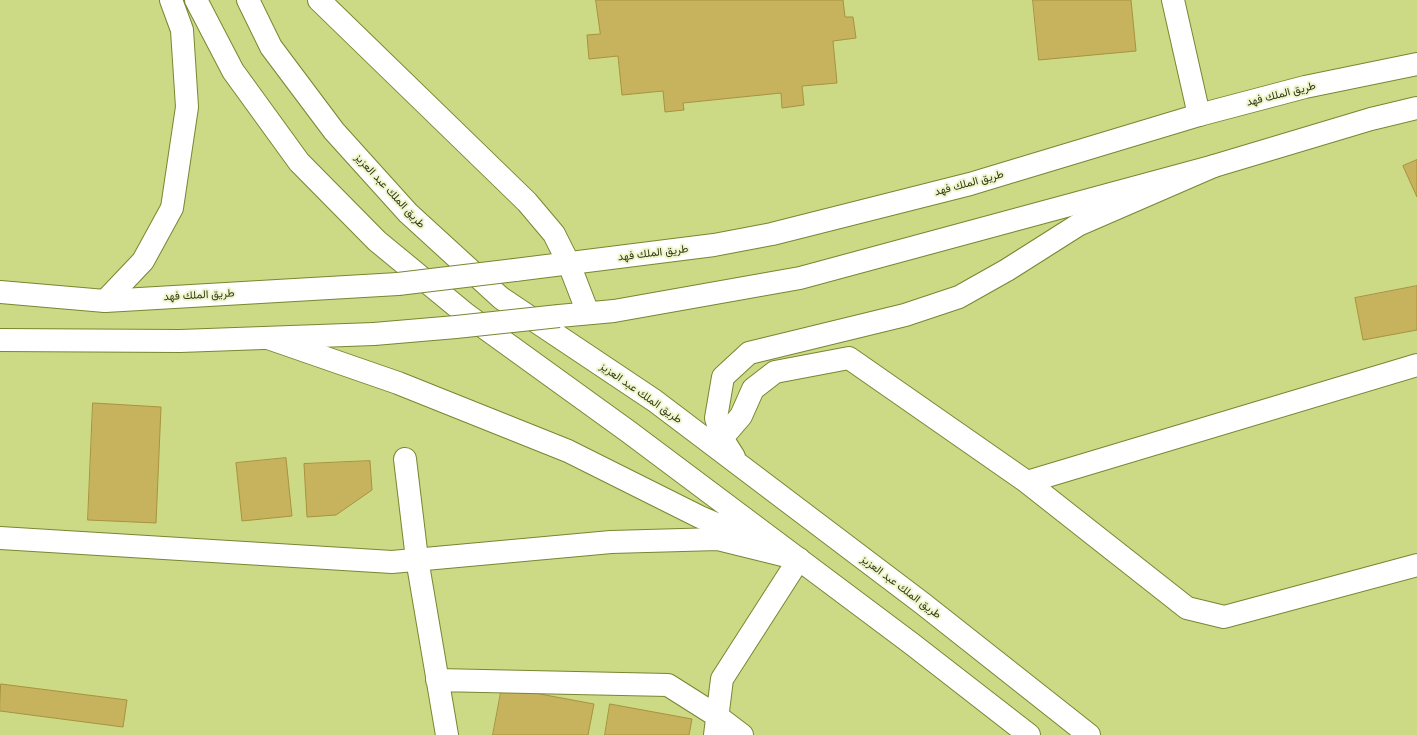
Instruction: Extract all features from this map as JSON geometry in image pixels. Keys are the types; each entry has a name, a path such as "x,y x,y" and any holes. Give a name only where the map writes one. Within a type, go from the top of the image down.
{"main road":[{"path":"105,301 142,261 172,208 187,107 182,30 171,0"},
{"path":"196,0 233,71 300,162 377,241 467,315 629,432 1029,735"},
{"name":"طريق الملك عبد العزيز","path":"248,0 271,47 334,131 408,213 501,298 655,401 922,603 1089,735"},
{"path":"319,0 527,202 554,234 569,264 588,313"},
{"path":"1173,0 1199,115"},
{"name":"طريق الملك فهد","path":"0,292 105,301 398,284 714,245 772,234 970,184 1199,115 1305,87 1417,64"},
{"path":"0,340 180,341 374,334 614,311 800,278 1214,166 1371,119 1417,108"},
{"path":"741,466 722,438 716,418 723,378 749,353 905,315 959,297 1006,270 1078,225 1214,166"},
{"path":"268,338 398,383 568,451 700,517 798,559"},
{"path":"722,438 741,416 753,389 775,372 849,358 1028,482 1186,608 1224,617 1417,565"},
{"path":"1028,482 1417,365"},
{"path":"405,459 417,560 447,735"},
{"path":"0,538 392,562 611,542 718,539 798,559"},
{"path":"716,726 722,679 798,559"},
{"path":"437,680 668,685 716,726 742,735"}],"building":[{"path":"596,0 843,0 845,17 853,17 856,38 833,41 837,83 802,86 804,105 782,108 781,93 683,103 684,110 665,112 663,91 622,95 618,56 589,59 587,35 600,34"},
{"path":"1033,0 1131,0 1136,51 1039,60"},
{"path":"1417,160 1417,197 1403,166"},
{"path":"1417,286 1417,330 1363,340 1355,298"},
{"path":"93,403 161,407 156,523 88,520"},
{"path":"286,458 292,516 242,521 236,463"},
{"path":"370,461 372,490 336,515 307,517 304,464"},
{"path":"1,684 127,700 123,727 0,711"},
{"path":"502,687 594,704 588,735 493,735"},
{"path":"610,704 692,719 689,735 605,735"}]}
